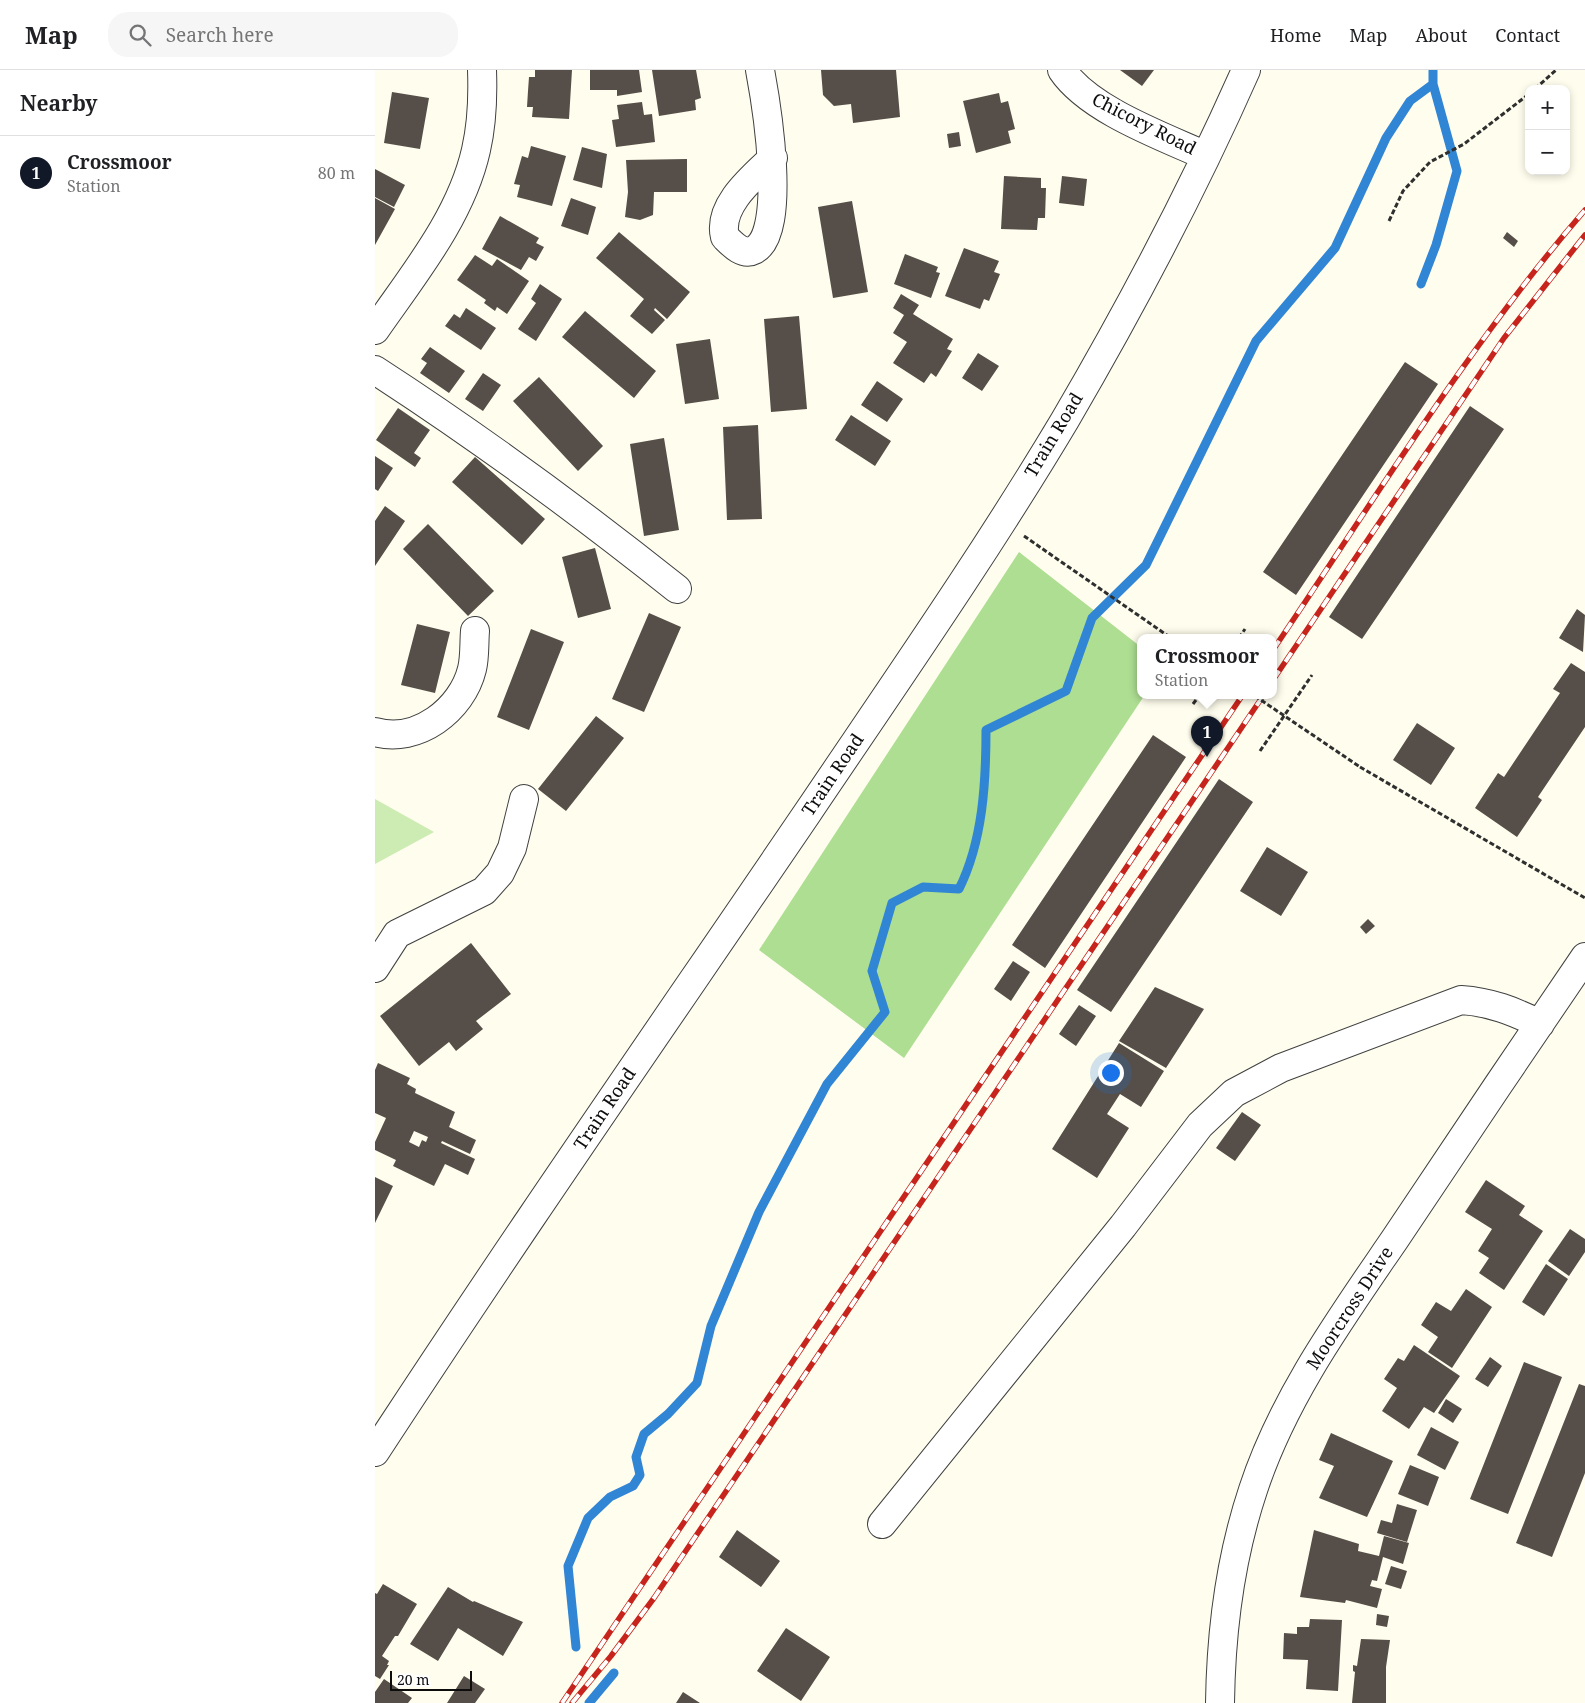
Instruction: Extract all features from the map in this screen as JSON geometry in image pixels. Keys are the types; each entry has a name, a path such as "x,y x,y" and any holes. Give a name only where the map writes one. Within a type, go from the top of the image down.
{"street":[{"path":"375,330 437,239 468,177 476,150 483,102 482,70"},
{"path":"760,70 773,158"},
{"name":"Chicory Road","path":"1062,70 1068,78 1097,104 1206,156"},
{"name":"Train Road","path":"375,1452 489,1278 893,687 1002,521 1065,420 1120,321 1206,156 1246,70"},
{"path":"375,370 459,424 571,505 677,589"},
{"path":"375,732 391,736 409,732 440,717 459,701 472,669 475,631"},
{"path":"375,968 397,934 484,891 500,873 512,848 524,799"},
{"name":"Moorcross Drive","path":"1220,1703 1224,1618 1233,1568 1253,1489 1288,1407 1338,1323 1585,957"},
{"path":"882,1524 1123,1226 1200,1125 1234,1093 1281,1068 1461,1000 1482,1001 1507,1007 1540,1024"}],"path":[{"path":"1540,85 1557,70"},
{"path":"1389,221 1403,191 1424,168 1464,144 1525,97"},
{"path":"1002,521 1165,634"},
{"path":"1242,634 1245,629"},
{"path":"1260,751 1312,675"},
{"path":"1193,704 1197,699"},
{"path":"1260,699 1359,767 1585,898"}],"green space":[{"path":"1019,552 1137,644 1137,699 1142,699 904,1058 759,950"},
{"path":"375,799 434,832 375,864"}],"building":[{"path":"535,70 572,70 569,119 532,117 533,107 527,107 528,91 529,77 535,77"},
{"path":"590,70 639,70 642,92 617,96 617,90 590,90"},
{"path":"652,70 696,70 701,98 695,100 696,110 659,116"},
{"path":"821,70 896,70 900,117 853,123 851,104 834,106 823,95"},
{"path":"1120,70 1154,70 1142,86"},
{"path":"392,92 429,98 420,149 384,143"},
{"path":"999,93 1001,103 1008,101 1015,129 1008,131 1011,143 976,153 963,101"},
{"path":"642,102 644,115 652,114 655,142 616,147 612,120 619,119 617,105"},
{"path":"959,132 961,146 949,148 947,134"},
{"path":"531,146 566,156 552,206 517,197 520,185 514,184 522,156 528,158"},
{"path":"582,147 607,154 602,188 573,180"},
{"path":"687,159 687,192 654,192 653,215 640,220 625,217 628,192 626,160"},
{"path":"375,169 405,185 394,207 375,197"},
{"path":"1004,176 1041,178 1041,188 1046,188 1045,218 1038,218 1037,230 1001,229"},
{"path":"1062,176 1087,179 1084,206 1059,203"},
{"path":"375,198 395,209 375,245"},
{"path":"571,198 596,207 588,235 561,226"},
{"path":"852,201 868,292 833,298 818,207"},
{"path":"500,216 539,238 536,243 544,247 536,261 529,257 521,270 482,249"},
{"path":"619,232 690,292 667,319 655,308 654,310 665,320 652,334 630,316 644,299 596,258"},
{"path":"1507,232 1518,241 1514,247 1503,238"},
{"path":"964,248 999,261 994,272 1000,274 989,301 984,299 980,309 945,296"},
{"path":"905,254 938,267 936,272 940,273 931,298 894,284"},
{"path":"475,255 492,266 497,259 529,281 507,314 497,307 495,311 484,303 486,300 457,280"},
{"path":"540,284 562,299 536,341 518,329 536,303 531,299"},
{"path":"901,294 919,305 913,314 953,339 947,349 952,351 936,377 931,373 924,383 893,363 907,342 893,333 904,315 893,308"},
{"path":"466,308 496,328 481,350 445,326 454,314 460,318"},
{"path":"585,311 656,371 634,398 562,337"},
{"path":"799,316 807,409 771,412 764,319"},
{"path":"710,339 719,399 685,404 676,344"},
{"path":"430,347 465,371 449,393 420,373 427,363 421,359"},
{"path":"978,353 999,366 982,391 962,378"},
{"path":"1405,362 1438,384 1296,595 1263,572"},
{"path":"483,373 501,385 483,411 465,399"},
{"path":"539,377 603,446 578,471 513,401"},
{"path":"877,381 903,399 887,422 861,405"},
{"path":"1470,406 1504,429 1362,639 1329,617"},
{"path":"398,408 430,430 414,453 421,458 415,467 376,440"},
{"path":"851,415 891,441 875,466 835,440"},
{"path":"758,425 762,519 727,520 723,427"},
{"path":"664,438 679,530 644,536 630,444"},
{"path":"375,456 393,468 378,491 375,489"},
{"path":"475,457 545,519 522,545 452,482"},
{"path":"385,506 405,521 375,566 375,521"},
{"path":"428,524 494,591 468,616 403,549"},
{"path":"595,548 611,609 578,618 562,557"},
{"path":"1577,609 1585,615 1583,652 1559,638"},
{"path":"649,613 681,627 644,712 612,699"},
{"path":"417,624 450,632 435,693 401,685"},
{"path":"531,629 564,642 529,730 497,717"},
{"path":"1571,663 1585,672 1585,727 1538,797 1542,800 1517,837 1475,808 1498,773 1504,777 1560,693 1553,689"},
{"path":"596,716 624,738 566,811 538,789"},
{"path":"1417,723 1455,748 1431,785 1393,760"},
{"path":"1153,735 1186,757 1045,968 1012,945"},
{"path":"1219,779 1253,802 1111,1012 1077,990"},
{"path":"1267,847 1308,872 1281,916 1240,891"},
{"path":"1368,919 1375,926 1366,934 1360,927"},
{"path":"471,943 511,994 476,1021 483,1029 456,1051 449,1042 419,1066 380,1016"},
{"path":"1013,961 1030,972 1011,1001 994,989"},
{"path":"1155,987 1204,1009 1166,1068 1119,1041"},
{"path":"1079,1005 1096,1016 1076,1046 1059,1034"},
{"path":"1119,1043 1164,1071 1141,1107 1120,1094 1107,1114 1129,1128 1097,1178 1052,1149"},
{"path":"378,1063 410,1078 407,1084 416,1089 415,1093 455,1112 449,1127 476,1140 470,1154 442,1141 441,1143 475,1159 468,1175 445,1164 434,1186 393,1166 396,1160 375,1150 375,1142 386,1118 375,1113 375,1070","holes":["414,1131 428,1137 426,1142 422,1140 419,1147 409,1142"]},
{"path":"1242,1112 1261,1125 1235,1161 1216,1148"},
{"path":"375,1177 393,1186 375,1223"},
{"path":"1486,1180 1525,1206 1519,1215 1543,1231 1504,1290 1479,1273 1489,1258 1478,1251 1492,1229 1465,1212"},
{"path":"1570,1229 1585,1239 1585,1252 1569,1276 1548,1261"},
{"path":"1546,1264 1568,1279 1544,1316 1522,1302"},
{"path":"1466,1289 1492,1307 1452,1368 1428,1352 1438,1337 1421,1325 1436,1302 1451,1311"},
{"path":"1414,1345 1460,1376 1434,1413 1424,1407 1409,1429 1382,1411 1397,1388 1384,1379 1398,1358 1404,1361"},
{"path":"1490,1357 1502,1366 1488,1387 1475,1379"},
{"path":"1524,1362 1562,1377 1508,1514 1470,1499"},
{"path":"1579,1384 1585,1386 1585,1473 1552,1557 1516,1543"},
{"path":"1446,1399 1462,1409 1453,1423 1438,1413"},
{"path":"1431,1427 1459,1442 1445,1470 1417,1455"},
{"path":"1331,1433 1393,1461 1367,1517 1319,1498 1334,1466 1319,1460"},
{"path":"1410,1465 1439,1477 1428,1506 1398,1494"},
{"path":"1397,1504 1417,1510 1407,1542 1377,1533 1381,1520 1392,1523"},
{"path":"737,1530 780,1561 761,1587 719,1557"},
{"path":"1314,1530 1359,1544 1358,1551 1379,1556 1384,1536 1409,1543 1403,1564 1383,1557 1377,1581 1372,1580 1370,1586 1382,1589 1377,1608 1346,1600 1345,1603 1300,1597"},
{"path":"1391,1566 1407,1571 1401,1589 1385,1584"},
{"path":"383,1584 417,1604 398,1636 395,1636 382,1656 389,1661 387,1665 389,1665 380,1679 375,1676 375,1593 377,1594"},
{"path":"448,1587 473,1602 523,1622 503,1656 458,1628 438,1661 410,1644"},
{"path":"1377,1614 1389,1616 1387,1627 1376,1625"},
{"path":"1310,1619 1342,1620 1338,1691 1306,1689 1308,1660 1283,1659 1284,1633 1297,1634 1297,1627 1309,1627"},
{"path":"786,1628 830,1657 801,1701 757,1671"},
{"path":"1361,1639 1390,1640 1386,1667 1386,1703 1352,1703 1355,1672 1353,1671 1353,1665 1357,1666"},
{"path":"464,1676 485,1689 475,1703 447,1703"},
{"path":"384,1679 412,1698 408,1703 375,1703 375,1692"},
{"path":"683,1692 700,1703 676,1703"}],"waterway":[{"path":"576,1647 568,1566 588,1518 610,1497 633,1486 640,1475 636,1457 644,1434 668,1414 697,1383 711,1326 759,1212 827,1084 885,1012 872,971 892,903 923,887 959,889 967,871 978,831 984,791 986,730 1066,691 1092,618 1146,565 1256,341 1335,248 1386,138 1410,101 1433,84 1433,70"},
{"path":"1421,284 1436,245 1457,171 1433,84"},
{"path":"589,1703 614,1673"}],"railway":[{"path":"1277,644 1423,425 1501,314 1585,210"},
{"path":"1277,674 1504,338 1585,235"},
{"path":"562,1703 1240,699"},
{"path":"572,1703 611,1656 654,1598 1261,699"}],"place":[{"name":"Crossmoor","path":"1207,757"}]}
